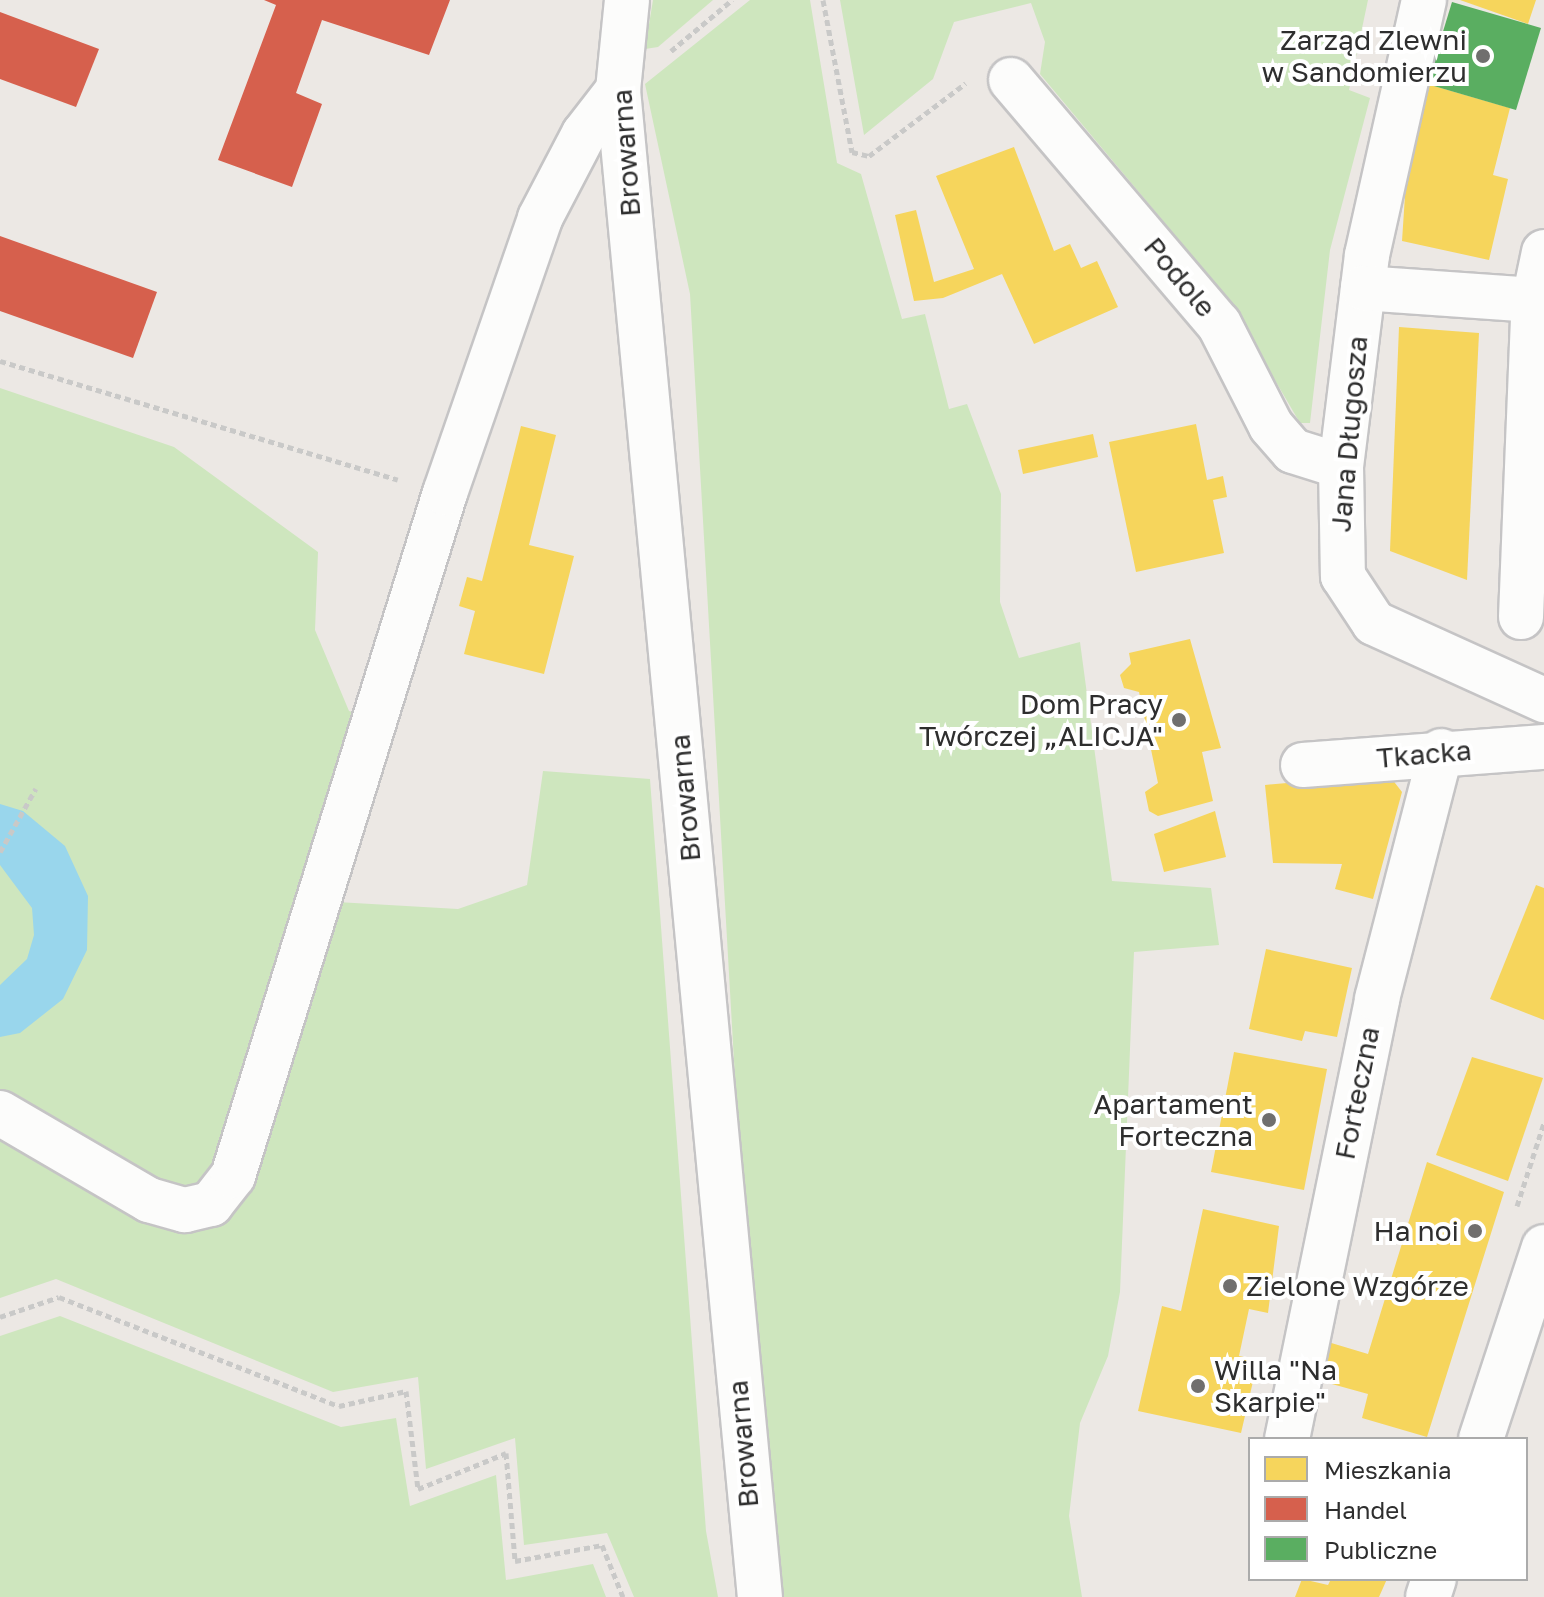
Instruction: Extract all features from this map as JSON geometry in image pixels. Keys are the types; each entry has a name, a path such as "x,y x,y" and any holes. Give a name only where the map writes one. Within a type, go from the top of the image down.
{"street":[{"name":"Browarna","path":"627,0 618,90 760,1597"},
{"name":"Jana Długosza","path":"1424,0 1363,288 1341,466 1339,545 1354,603 1403,640 1544,700"},
{"name":"Podole","path":"1011,80 1219,324 1271,426 1293,451 1341,466"},
{"path":"0,1113 149,1200 185,1210 211,1204 233,1176 445,493 540,218 584,134 618,90"},
{"path":"1521,617 1534,300 1544,252"},
{"path":"1363,288 1534,300"},
{"name":"Tkacka","path":"1303,765 1441,751 1544,747"},
{"name":"Forteczna","path":"1287,1437 1377,999 1441,751"},
{"path":"1482,1437 1544,1247"}],"path":[{"path":"618,90 732,0"},
{"path":"823,0 852,152 869,156 958,83"},
{"path":"0,361 445,493"},
{"path":"0,852 36,788"},
{"path":"0,1317 59,1297 339,1406 406,1391 418,1489 506,1453 515,1561 602,1545 623,1597"}],"green space":[{"path":"653,0 713,0 658,47 645,49"},
{"path":"750,0 810,0 837,163 861,174 902,319 925,314 949,409 967,404 1001,494 1000,602 1019,658 1080,642 1112,881 1211,888 1219,945 1134,952 1120,1292 1108,1356 1080,1423 1069,1516 1082,1597 772,1597 762,1549 690,294 645,84"},
{"path":"840,0 1368,0 1349,90 1370,98 1330,250 1310,423 1300,423 1225,295 1040,74 1045,42 1031,3 954,22 933,79 864,135"},
{"path":"0,388 174,447 318,552 315,630 349,711 394,725 337,902 458,909 527,885 543,771 650,779 706,1531 718,1597 634,1597 607,1533 524,1545 515,1438 426,1469 418,1377 333,1392 56,1279 0,1298"},
{"path":"60,1316 341,1427 396,1418 410,1506 496,1475 506,1580 593,1564 606,1597 0,1597 0,1336"}],"water":[{"path":"0,804 23,811 65,846 88,896 87,950 63,999 20,1033 0,1037 0,985 27,959 34,935 32,908 0,865"}],"building: Mieszkania":[{"path":"1460,0 1536,0 1528,24"},
{"path":"1427,84 1510,108 1493,175 1508,179 1489,260 1402,241 1408,150"},
{"path":"1014,147 1054,251 1070,244 1081,268 1097,261 1118,307 1034,344 1002,274 943,298 914,301 895,215 916,210 934,282 974,269 936,176"},
{"path":"1399,327 1479,333 1467,580 1390,551"},
{"path":"1196,424 1207,480 1223,476 1227,497 1213,500 1224,553 1136,572 1109,442"},
{"path":"521,426 556,435 529,545 574,556 544,674 464,654 475,611 459,606 467,577 482,581"},
{"path":"1093,434 1098,457 1023,474 1018,450"},
{"name":"Dom Pracy Twórczej „ALICJA\"","path":"1190,639 1221,748 1202,752 1213,801 1158,816 1149,811 1145,792 1158,783 1139,692 1124,688 1120,675 1131,664 1129,653"},
{"path":"1388,774 1402,792 1373,899 1335,889 1342,864 1273,863 1265,785"},
{"path":"1215,811 1226,857 1164,872 1154,834"},
{"path":"1536,885 1544,888 1544,1020 1490,999"},
{"path":"1266,949 1352,968 1337,1037 1305,1031 1302,1041 1249,1029"},
{"path":"1234,1052 1327,1069 1304,1190 1211,1172"},
{"path":"1472,1057 1543,1078 1508,1181 1436,1155"},
{"path":"1427,1162 1504,1192 1427,1437 1362,1418 1368,1394 1321,1381 1328,1342 1368,1354"},
{"path":"1203,1209 1279,1226 1268,1313 1249,1309 1239,1356 1258,1360 1241,1433 1138,1411 1162,1306 1181,1311"},
{"path":"1301,1581 1328,1585 1330,1581 1386,1581 1379,1597 1295,1597"}],"building: Handel":[{"path":"264,0 450,0 429,55 322,20 296,93 322,104 292,187 218,160 276,5"},
{"path":"0,12 99,49 76,107 0,79"},
{"path":"0,236 157,292 133,358 0,311"}],"building: Publiczne":[{"path":"1452,2 1541,28 1516,110 1427,84"}],"place":[{"name":"Zarząd Zlewni w Sandomierzu","path":"1483,56"},
{"name":"Dom Pracy Twórczej „ALICJA\"","path":"1179,720"},
{"name":"Apartament Forteczna","path":"1269,1120"},
{"name":"Ha noi","path":"1475,1231"},
{"name":"Zielone Wzgórze","path":"1230,1286"},
{"name":"Willa \"Na Skarpie\"","path":"1198,1386"}]}
